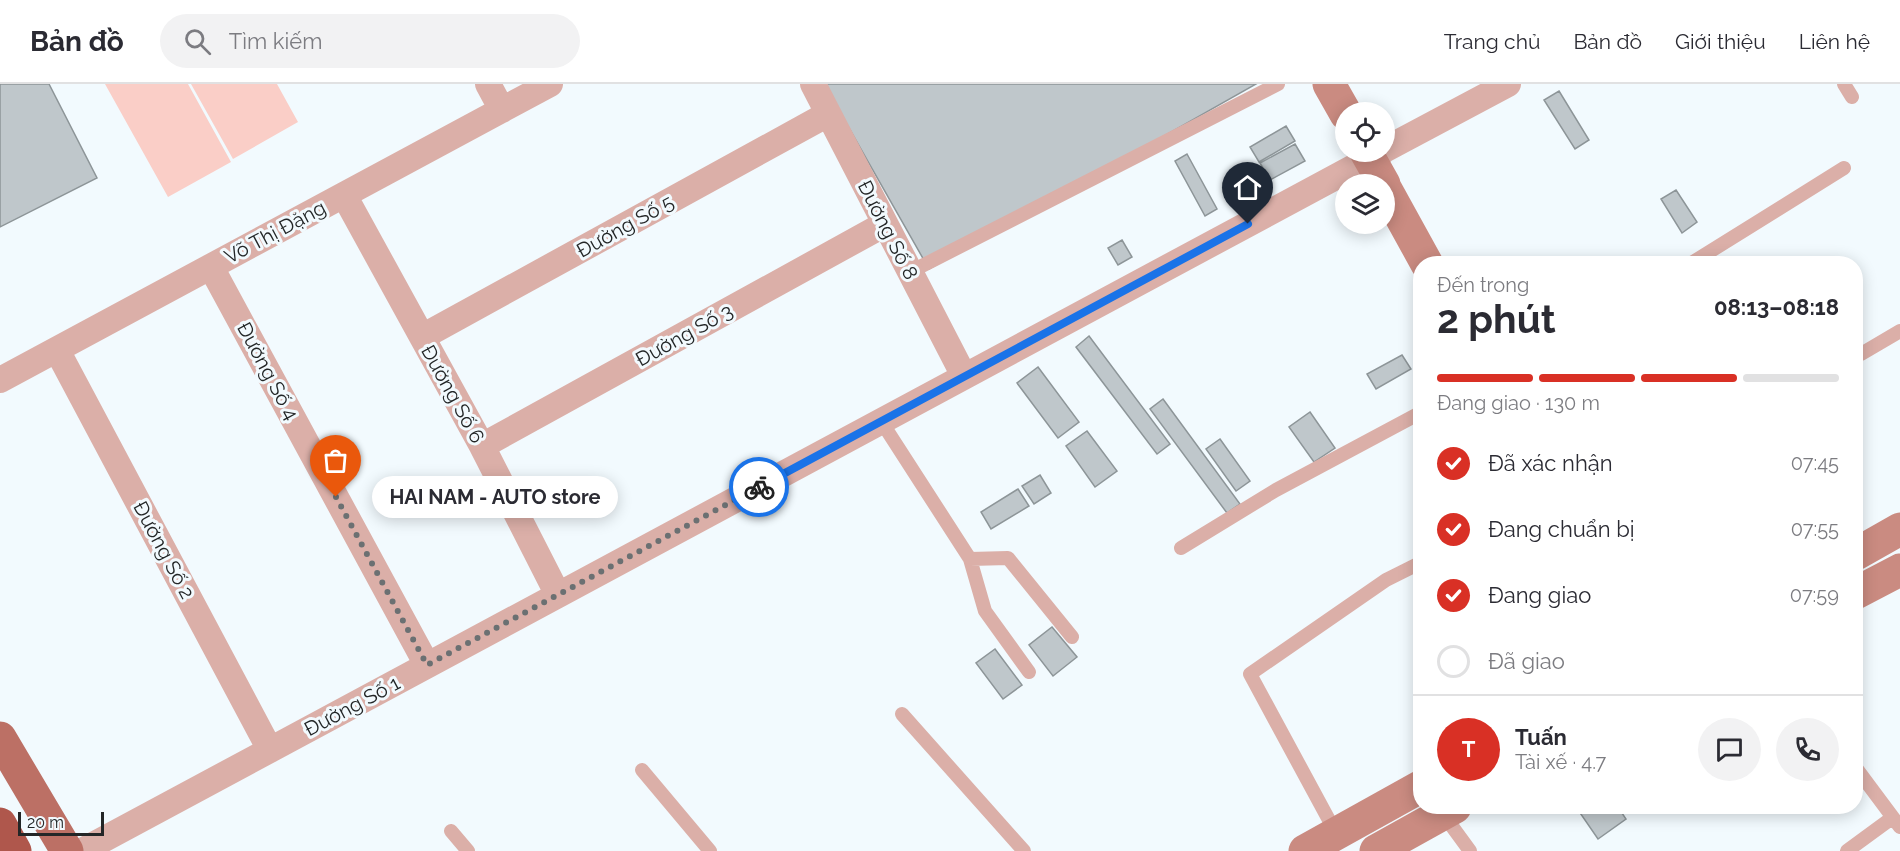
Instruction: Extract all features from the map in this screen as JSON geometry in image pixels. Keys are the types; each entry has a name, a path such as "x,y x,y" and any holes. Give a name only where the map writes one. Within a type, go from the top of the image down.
{"highway":[{"path":"0,824 15,851"}],"main road":[{"path":"1329,84 1339,102"},
{"path":"1378,164 1423,256"},
{"path":"1863,550 1900,529"},
{"path":"1863,589 1900,570"},
{"path":"0,738 67,851"},
{"path":"1305,851 1413,791"},
{"path":"1376,851 1442,814"}],"street":[{"path":"488,84 502,110"},
{"name":"Võ Thị Đặng","path":"0,380 550,84"},
{"name":"Đường Số 8","path":"813,84 964,376"},
{"name":"Đường Số 1","path":"82,851 964,376 1378,164 1508,84"},
{"name":"Đường Số 5","path":"422,337 828,114"},
{"name":"Đường Số 6","path":"344,195 482,446 558,595"},
{"name":"Đường Số 3","path":"482,446 885,224"},
{"name":"Đường Số 4","path":"211,267 427,665"},
{"name":"Đường Số 2","path":"57,350 270,750"}],"lane":[{"path":"910,272 1278,84"},
{"path":"1844,84 1852,97"},
{"path":"1703,256 1844,168"},
{"path":"1863,353 1900,331"},
{"path":"1181,548 1276,490 1413,417"},
{"path":"882,421 970,559 985,611 1029,672"},
{"path":"970,559 1008,558 1072,637"},
{"path":"1336,834 1250,674 1386,580 1413,566"},
{"path":"902,714 1024,851"},
{"path":"642,770 710,851"},
{"path":"1847,851 1896,823 1863,778"},
{"path":"1451,814 1470,851"},
{"path":"451,831 468,851"}],"shaded area":[{"path":"105,84 188,84 231,162 168,197"},
{"path":"191,84 277,84 298,122 233,159"}],"building":[{"path":"0,84 49,84 97,178 0,227"},
{"path":"824,84 1256,84 929,269"},
{"path":"1559,91 1589,140 1575,149 1544,100"},
{"path":"1286,126 1295,141 1259,162 1250,147"},
{"path":"1295,144 1305,161 1270,180 1260,163"},
{"path":"1187,154 1217,209 1205,216 1175,161"},
{"path":"1676,190 1697,222 1682,233 1661,199"},
{"path":"1122,240 1132,257 1118,265 1108,248"},
{"path":"1089,336 1170,444 1157,454 1076,347"},
{"path":"1402,355 1411,369 1376,389 1367,374"},
{"path":"1038,367 1079,422 1058,438 1017,383"},
{"path":"1163,399 1240,504 1227,513 1150,409"},
{"path":"1310,412 1335,448 1314,462 1289,427"},
{"path":"1087,431 1117,471 1095,487 1066,446"},
{"path":"1220,439 1250,481 1236,491 1206,449"},
{"path":"1040,475 1051,493 1034,504 1022,486"},
{"path":"1018,489 1029,506 991,529 981,512"},
{"path":"1052,627 1077,657 1053,676 1029,645"},
{"path":"995,649 1022,685 1003,699 976,663"},
{"path":"1581,814 1623,814 1626,819 1598,839"}],"way so far":[{"path":"336,497 427,665 759,487"}],"place":[{"name":"HAI NAM - AUTO store","path":"336,497"}],"route":[{"path":"759,487 1248,224"}]}
